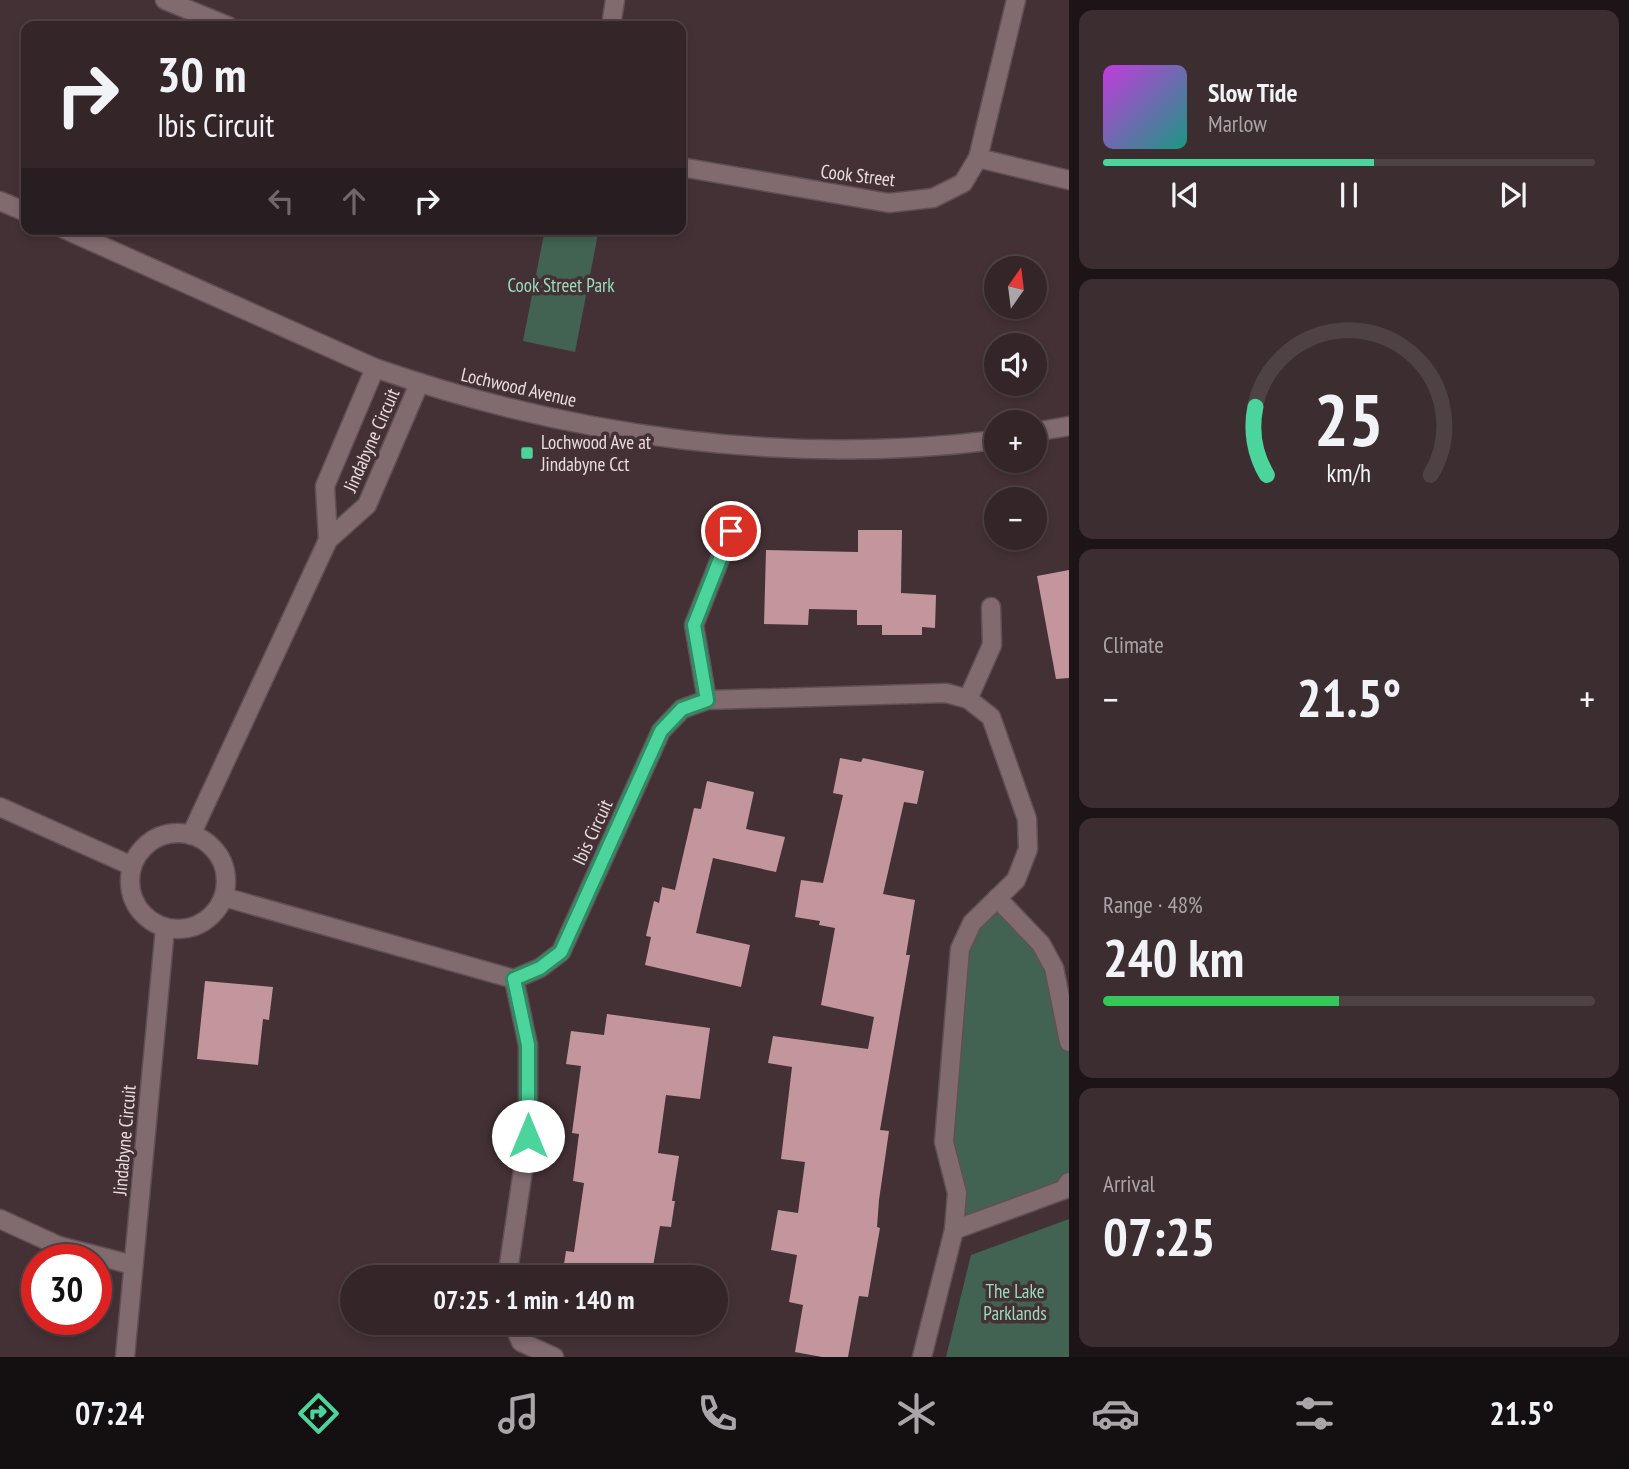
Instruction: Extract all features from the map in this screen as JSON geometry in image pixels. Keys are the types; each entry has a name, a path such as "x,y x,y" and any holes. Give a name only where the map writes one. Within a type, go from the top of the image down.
{"street":[{"path":"165,0 216,21"},
{"path":"612,21 615,0"},
{"name":"Cook Street","path":"686,168 889,203 933,198 943,193 962,183 978,158 1016,0"},
{"path":"978,158 1069,180"},
{"path":"0,201 21,210"},
{"name":"Lochwood Avenue","path":"77,235 375,368 419,384 544,416 694,443 835,450 984,441"},
{"name":"Jindabyne Circuit","path":"328,540 325,486 375,368"},
{"name":"Jindabyne Circuit","path":"191,835 328,540 367,505 419,384"},
{"path":"1047,430 1069,426"},
{"path":"707,700 694,625 731,531"},
{"path":"922,1357 954,1230 957,1192 944,1142 960,949 972,923 1016,880 1028,849 1027,819 991,718 968,699 992,645 991,607"},
{"name":"Ibis Circuit","path":"514,979 540,968 561,952 661,731 682,709 707,700 946,693 968,699"},
{"path":"0,807 132,866"},
{"path":"173,833 191,835 208,844 221,859 226,878 224,897 215,913 201,924 183,929 165,928 148,919 136,904 130,885 132,866 141,850 155,839 173,833"},
{"path":"224,897 514,979 528,1045 528,1136 509,1265"},
{"path":"998,898 1041,944 1055,968 1069,1042"},
{"name":"Jindabyne Circuit","path":"125,1357 165,928"},
{"path":"954,1230 1063,1190 1069,1182"},
{"path":"0,1219 60,1246 133,1265"},
{"path":"518,1350 554,1357"}],"green space":[{"name":"Cook Street Park","path":"544,235 598,235 575,352 523,341"},
{"path":"997,898 1041,944 1069,1042 1069,1182 954,1230 944,1142 960,949"},
{"name":"The Lake Parklands","path":"1069,1219 1069,1357 946,1357 971,1255"}],"building":[{"path":"858,530 902,530 901,593 936,595 935,628 922,627 922,635 882,635 882,625 857,625 857,610 809,609 808,625 764,624 766,550 858,552"},
{"path":"1069,570 1069,678 1056,679 1037,576"},
{"path":"840,758 861,762 863,758 924,771 917,804 904,802 883,894 915,900 906,955 910,955 880,1130 889,1131 879,1200 877,1227 880,1228 868,1297 859,1296 848,1357 822,1357 795,1352 803,1305 789,1302 797,1255 771,1250 778,1210 798,1213 805,1162 781,1159 792,1067 768,1063 773,1036 868,1049 874,1017 821,1005 835,928 819,925 820,921 795,917 801,880 823,883 843,795 833,793"},
{"path":"707,781 754,792 746,829 785,837 776,872 713,858 696,933 750,945 741,987 645,965 651,937 646,936 654,901 659,903 662,887 675,890 694,808 701,809"},
{"path":"205,981 273,987 269,1020 263,1019 258,1065 197,1059"},
{"path":"607,1014 710,1028 700,1099 666,1095 658,1153 679,1156 671,1227 660,1226 653,1265 564,1265 566,1251 574,1252 584,1183 573,1181 579,1134 572,1133 581,1066 566,1064 571,1031 604,1035"}],"place":[{"name":"Lochwood Ave at Jindabyne Cct","path":"527,453"}],"route":[{"path":"528,1136 528,1045 514,979 540,968 561,952 661,731 682,709 707,700 694,625 731,531"}]}
